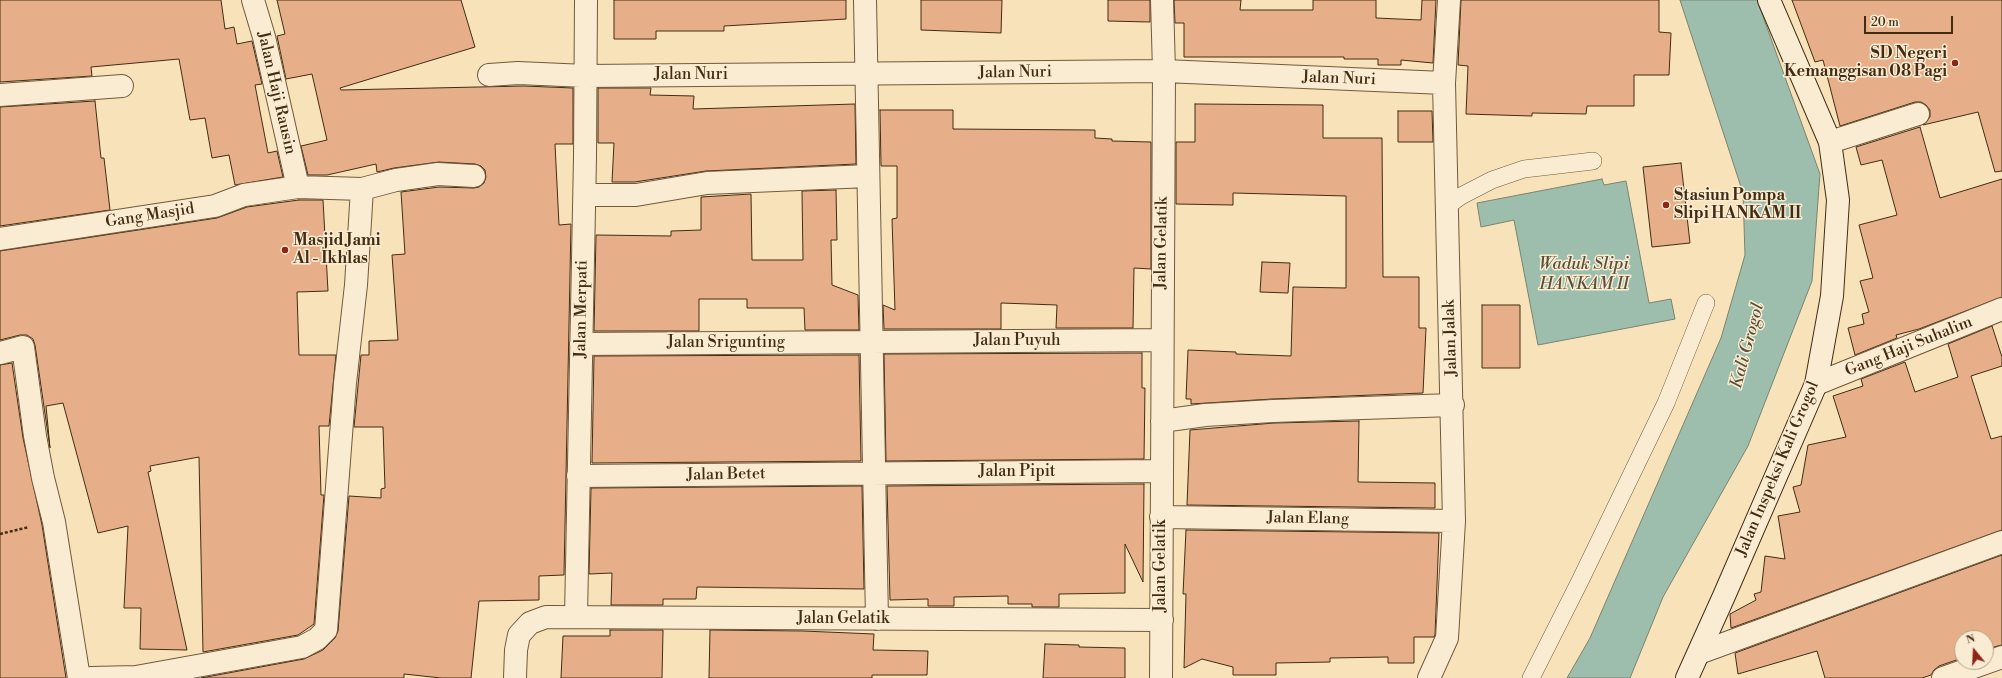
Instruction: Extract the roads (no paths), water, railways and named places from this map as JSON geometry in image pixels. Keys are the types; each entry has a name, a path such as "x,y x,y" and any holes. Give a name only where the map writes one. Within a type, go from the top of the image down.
{"street":[{"name":"Jalan Haji Rausin","path":"253,0 264,37 298,187"},
{"name":"Jalan Merpati","path":"576,617 585,195 586,0"},
{"path":"865,0 877,619"},
{"name":"Jalan Gelatik","path":"515,678 516,650 519,635 530,623 546,617 1162,620 1161,340 1164,71 1162,0"},
{"name":"Jalan Jalak","path":"1428,676 1448,638 1454,521 1453,405 1446,208 1444,83 1449,0"},
{"name":"Jalan Inspeksi Kali Grogol","path":"1687,678 1816,384 1832,296 1838,208 1830,142 1769,0"},
{"name":"Jalan Nuri","path":"489,75 518,72 586,76 1164,71 1444,83"},
{"path":"0,95 122,86"},
{"path":"1830,142 1918,114"},
{"name":"Gang Masjid","path":"0,239 215,206 244,195 298,187 362,189 396,180 438,174 474,176"},
{"path":"585,195 636,195 707,183 868,176"},
{"path":"91,678 136,677 302,647 317,639 326,630 345,383 356,285 362,189"},
{"name":"Gang Haji Suhalim","path":"1816,384 2002,309"},
{"name":"Jalan Puyuh","path":"872,342 1161,340"},
{"name":"Jalan Srigunting","path":"581,344 872,342"},
{"path":"0,353 23,347 35,436 43,478 54,522 79,678"},
{"path":"1162,421 1205,415 1273,411 1453,405"},
{"name":"Jalan Pipit","path":"873,473 1161,471"},
{"name":"Jalan Betet","path":"578,476 873,473"},
{"name":"Jalan Elang","path":"1161,518 1454,521"},
{"path":"1699,652 2002,542"},
{"path":"1161,678 1162,620"},
{"path":"1943,678 2002,657"}],"lane":[{"path":"1446,208 1461,196 1492,180 1524,169 1593,161"},
{"path":"1531,678 1580,581 1666,403 1706,303"}],"water":[{"name":"Kali Grogol","path":"1680,0 1757,0 1820,174 1812,281 1748,446 1663,597 1630,678 1567,678 1590,638 1721,338 1745,255 1743,193"},
{"name":"Waduk Slipi HANKAM II","path":"1602,179 1604,185 1626,181 1649,303 1671,299 1675,319 1538,345 1514,220 1481,227 1477,203"}],"place":[{"name":"SD Negeri Kemanggisan 08 Pagi","path":"1955,63"},
{"name":"Stasiun Pompa Slipi HANKAM II","path":"1666,205"},
{"name":"Masjid Jami Al - Ikhlas","path":"285,250"}]}
